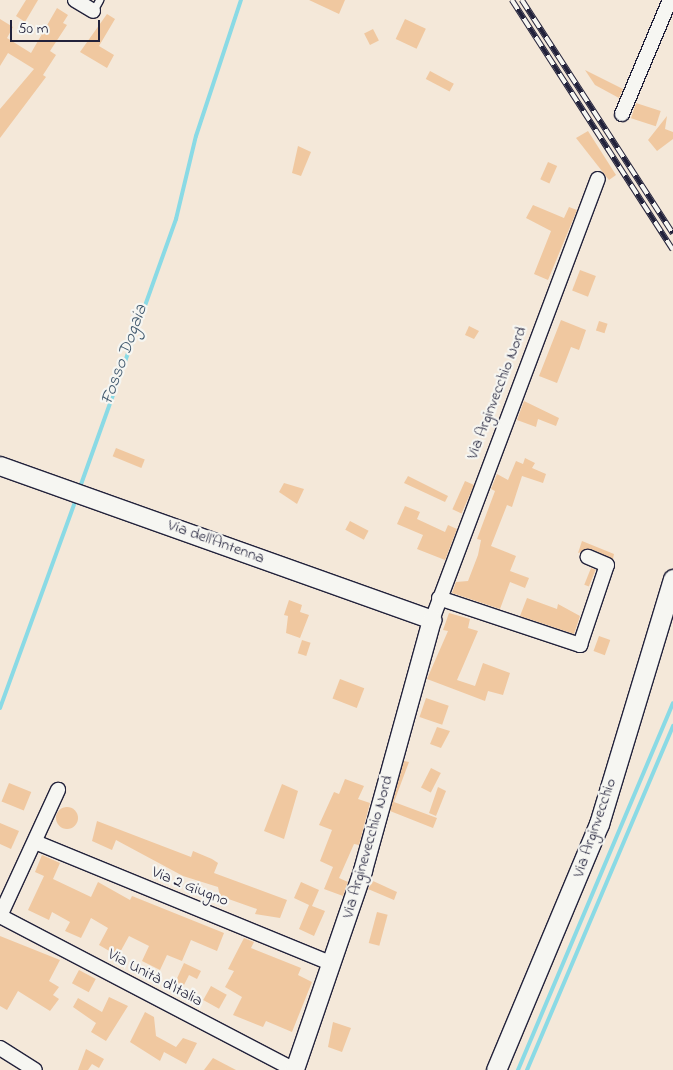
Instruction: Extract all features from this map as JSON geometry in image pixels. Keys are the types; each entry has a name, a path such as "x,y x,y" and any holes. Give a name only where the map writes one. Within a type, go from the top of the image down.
{"main road":[{"name":"Via Arginvecchio","path":"496,1070 599,824 673,579"}],"street":[{"path":"75,0 96,5"},
{"path":"622,114 670,0"},
{"name":"Via Arginvecchio Nord","path":"432,620 598,179"},
{"name":"Via dell'Antenna","path":"0,466 78,492 432,620"},
{"path":"439,598 580,645 607,565 588,556"},
{"name":"Via Arginevecchio Nord","path":"295,1070 363,871 432,620"},
{"path":"0,916 58,790"},
{"name":"Via 2 Giugno","path":"35,842 332,964"},
{"name":"Via Unità d'Italia","path":"0,916 295,1070"},
{"path":"0,1048 35,1070"}],"building":[{"path":"26,0 38,0 25,22 16,16"},
{"path":"309,0 345,0 339,14"},
{"path":"57,8 68,15 63,23 67,25 50,51 56,55 43,75 46,77 0,138 0,109 34,69 8,53 0,66 0,19 13,27 7,38 31,53"},
{"path":"107,14 115,19 99,46 114,55 107,68 80,52"},
{"path":"405,19 426,29 417,49 396,39"},
{"path":"373,29 379,41 370,45 364,34"},
{"path":"585,70 623,89 619,98 595,85"},
{"path":"430,71 454,84 450,92 426,79"},
{"path":"636,103 661,111 656,126 631,118"},
{"path":"667,116 665,129 673,132 673,139 657,151 648,140"},
{"path":"588,131 616,175 609,180 576,138"},
{"path":"298,146 311,152 301,176 292,173"},
{"path":"548,162 557,166 549,183 540,179"},
{"path":"533,205 564,218 569,207 577,210 548,280 534,274 551,231 526,218"},
{"path":"580,270 596,276 588,297 572,291"},
{"path":"561,320 586,330 579,350 571,347 557,383 539,376"},
{"path":"599,321 608,324 604,333 596,331"},
{"path":"469,326 479,331 474,339 465,335"},
{"path":"524,401 559,418 556,426 538,419 536,427 517,420"},
{"path":"116,448 145,460 141,468 113,456"},
{"path":"525,458 535,463 532,468 546,474 543,483 522,476 512,507 507,505 491,546 516,556 510,571 529,578 525,588 510,582 500,609 452,593 456,582 468,581 478,555 481,540 477,539 495,491 491,489 497,474 508,480 516,461 523,464"},
{"path":"408,476 448,496 445,502 404,483"},
{"path":"465,481 474,485 462,513 452,509"},
{"path":"284,483 304,489 297,504 279,492"},
{"path":"405,506 420,512 417,519 445,532 448,525 457,529 445,560 417,549 423,535 397,524"},
{"path":"350,521 369,531 364,540 345,530"},
{"path":"582,541 614,554 613,559 591,549 578,553"},
{"path":"591,568 596,570 589,587 584,585"},
{"path":"527,598 557,609 558,604 580,616 574,634 520,616"},
{"path":"289,600 302,605 300,612 309,615 300,638 286,633 288,616 284,615"},
{"path":"449,613 470,619 468,628 478,631 457,680 475,686 483,663 510,673 503,695 488,691 485,701 427,679 448,631 443,630"},
{"path":"599,636 610,640 605,655 594,651"},
{"path":"302,640 311,643 306,656 298,653"},
{"path":"340,679 364,688 357,708 332,699"},
{"path":"426,698 449,706 442,725 419,717"},
{"path":"437,727 450,731 441,748 430,744"},
{"path":"404,761 409,762 394,802 437,818 433,828 390,811"},
{"path":"431,768 441,773 431,793 421,788"},
{"path":"345,779 364,786 358,799 370,803 359,845 354,844 339,878 348,882 343,896 324,889 333,867 320,861 332,830 319,825 334,792 339,794"},
{"path":"9,783 31,792 24,811 2,802"},
{"path":"282,784 298,791 284,839 264,831"},
{"path":"438,787 446,791 436,816 429,813"},
{"path":"67,807 75,810 78,818 75,826 67,829 59,826 56,818 59,810"},
{"path":"97,821 191,857 193,851 212,859 218,863 214,873 287,900 280,918 255,914 257,909 220,896 218,887 183,876 116,840 112,850 92,841"},
{"path":"0,823 19,831 11,849 0,844"},
{"path":"42,855 60,863 53,879 91,897 98,882 130,900 132,896 224,933 217,951 191,940 182,961 167,955 160,970 142,961 149,946 129,936 118,956 99,945 108,928 91,918 81,938 65,931 70,922 52,912 49,920 28,910 44,876 35,872"},
{"path":"373,881 397,892 394,900 368,889"},
{"path":"301,882 319,890 312,906 325,911 314,936 299,929 309,905 294,898"},
{"path":"377,912 388,915 379,946 369,943"},
{"path":"0,936 60,960 49,981 59,987 53,995 59,999 50,1011 18,991 7,1010 0,1006"},
{"path":"244,938 254,942 251,948 301,968 298,975 312,982 292,1032 266,1021 263,1027 233,1015 242,997 225,987 234,971 228,969"},
{"path":"184,963 201,971 197,979 189,975 182,989 174,985"},
{"path":"79,970 96,979 89,992 72,983"},
{"path":"211,986 227,995 219,1009 203,1000"},
{"path":"109,997 128,1006 106,1041 91,1032 96,1023 73,1007 78,998 102,1012"},
{"path":"145,1012 154,1017 156,1036 176,1047 183,1038 197,1043 186,1064 164,1052 160,1061 130,1042"},
{"path":"333,1022 351,1028 342,1052 328,1047"},
{"path":"86,1049 104,1059 99,1068 92,1064 88,1070 78,1070"},
{"path":"213,1058 236,1070 204,1070"}],"waterway":[{"name":"Fosso Dogaia","path":"79,490 176,219 196,136 241,0"},
{"name":"Fosso Dogaia","path":"0,708 76,499"},
{"path":"518,1070 673,703"},
{"path":"527,1070 673,726"}],"railway":[{"path":"512,0 673,250"},
{"path":"522,0 673,233"}]}
